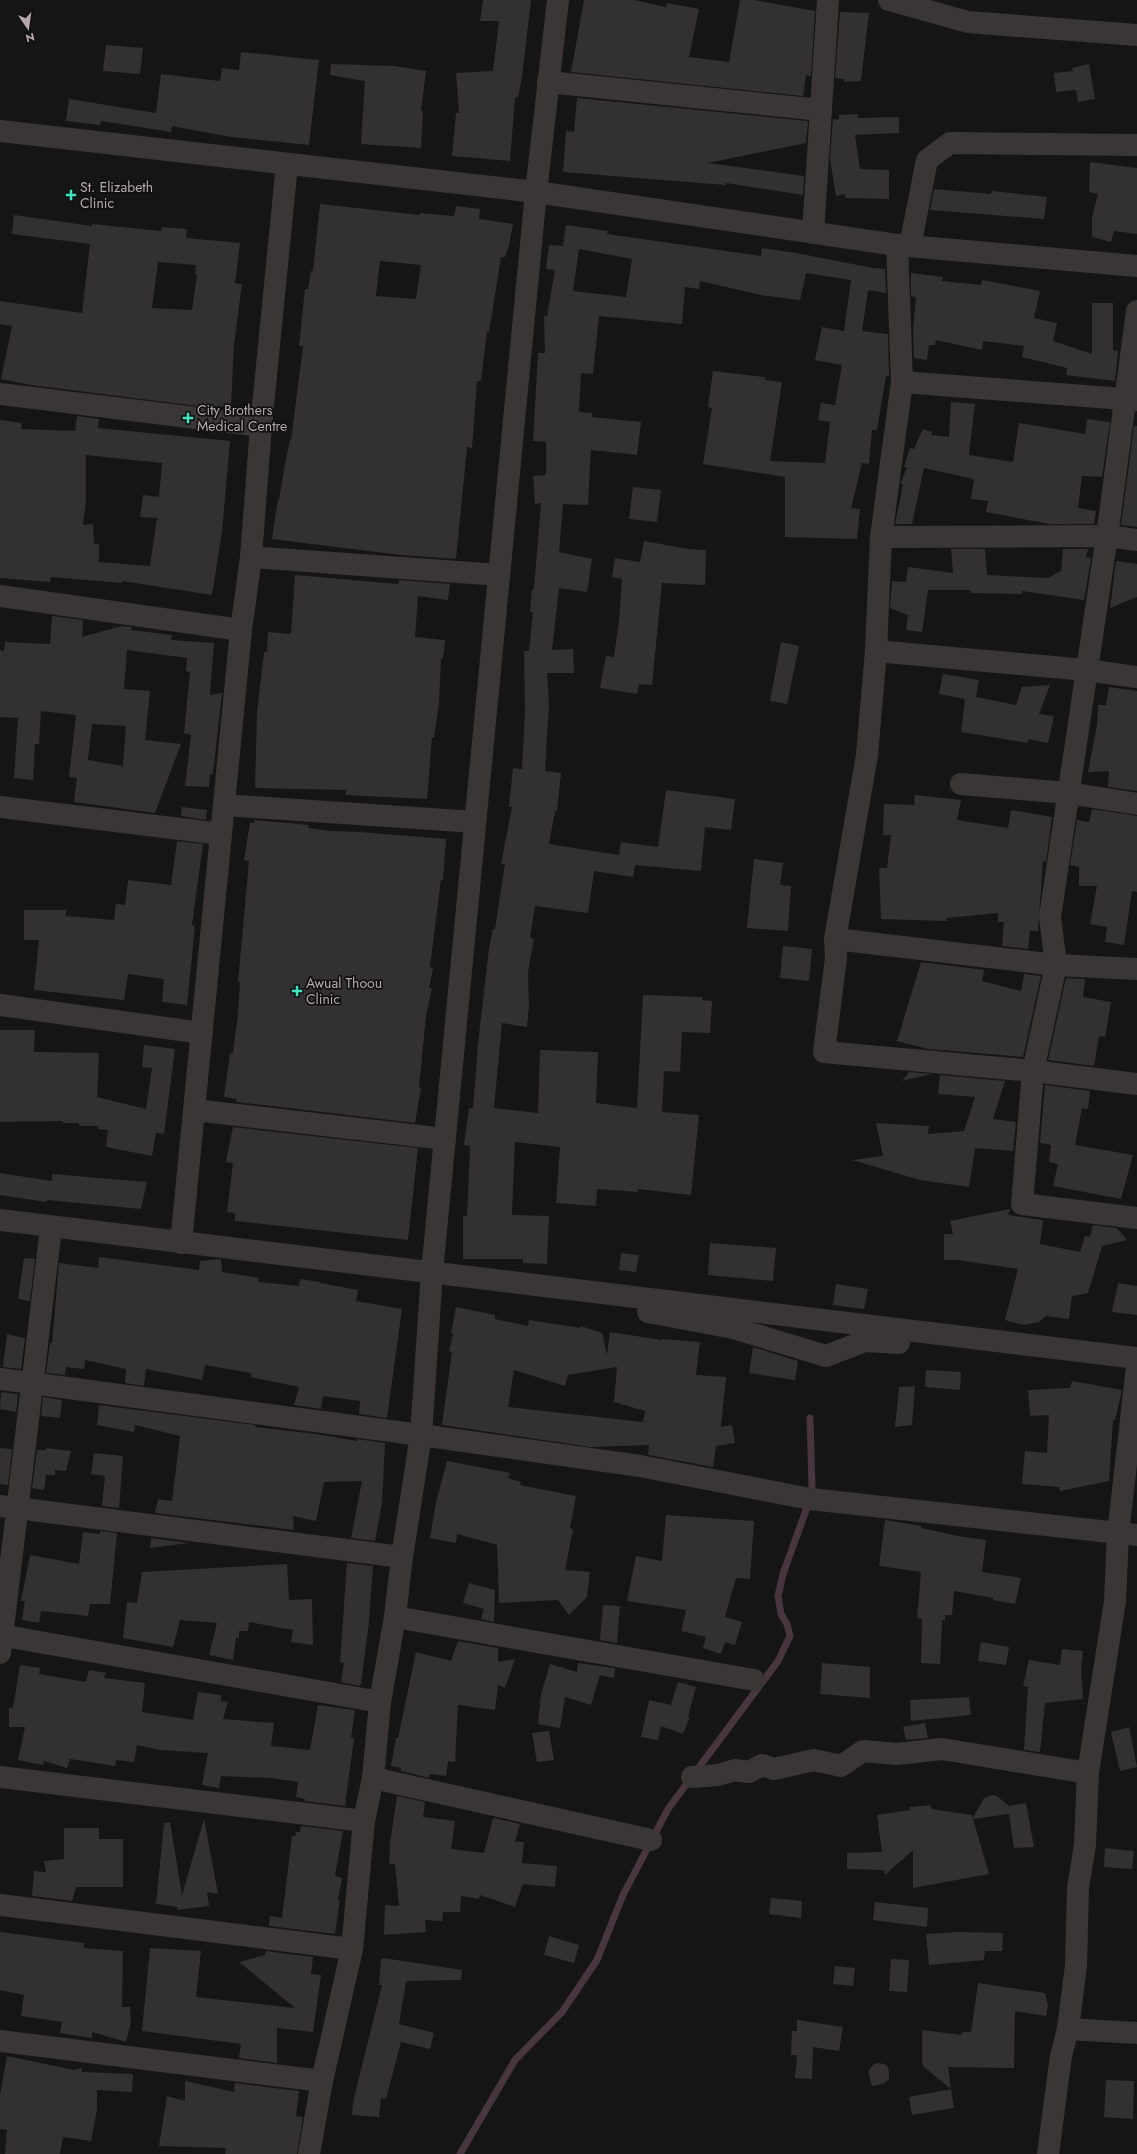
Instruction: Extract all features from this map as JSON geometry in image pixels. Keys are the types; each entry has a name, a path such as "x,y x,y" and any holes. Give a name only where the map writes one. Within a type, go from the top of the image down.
{"street":[{"path":"309,2154 322,2081 352,1949 364,1821 373,1778 380,1702 395,1617 402,1557 421,1435 432,1272 536,192 558,0"},
{"path":"812,233 828,0"},
{"path":"889,0 968,22 1137,35"},
{"path":"548,82 821,110"},
{"path":"0,131 536,192 903,246 1137,266"},
{"path":"1137,145 1098,146 950,143 927,160 903,246 902,382 882,536 876,651 868,755 835,939 836,958 824,1052 1033,1071 1137,1084"},
{"path":"181,1243 241,630 251,557 261,426 287,164"},
{"path":"1137,311 1131,399 1107,536 1086,670 1050,917 1056,965 1033,1071 1022,1204 1137,1218"},
{"path":"902,382 1131,399"},
{"path":"0,394 261,426"},
{"path":"882,536 1107,536 1137,540"},
{"path":"251,557 499,575"},
{"path":"0,596 241,630"},
{"path":"876,651 1086,670 1137,677"},
{"path":"961,784 1068,793 1137,804"},
{"path":"224,805 475,822"},
{"path":"0,807 221,834"},
{"path":"835,939 1056,965 1137,969"},
{"path":"0,1005 202,1033"},
{"path":"194,1110 445,1138"},
{"path":"0,1220 51,1228 432,1272 1137,1358"},
{"path":"51,1228 34,1384 9,1507 1,1641 380,1702"},
{"path":"432,1272 733,1328 826,1356 865,1341 1137,1358"},
{"path":"1048,2154 1061,2056 1068,2029 1076,1965 1078,1888 1085,1845 1088,1773 1127,1534 1137,1367"},
{"path":"0,1379 421,1435 640,1466 810,1499 1127,1534"},
{"path":"9,1507 402,1557"},
{"path":"395,1617 754,1680"},
{"path":"692,1777 718,1775 735,1770 749,1772 762,1765 774,1769 814,1760 841,1766 863,1751 897,1754 942,1749 1088,1773"},
{"path":"0,1777 364,1821"},
{"path":"373,1778 651,1840"},
{"path":"0,1905 352,1949"},
{"path":"1068,2029 1137,2033"},
{"path":"0,2041 322,2081"}],"building":[{"path":"483,0 531,0 522,77 518,98 515,97 510,161 452,156 456,113 459,113 456,73 493,71 499,21 480,21"},
{"path":"584,0 634,0 666,7 667,3 699,9 689,57 729,62 740,0 754,0 815,11 811,76 806,75 803,96 571,72"},
{"path":"840,12 869,13 861,81 844,82 844,79 835,78"},
{"path":"106,45 143,48 140,74 103,71"},
{"path":"241,52 319,60 309,145 231,137 172,126 171,132 101,121 100,125 66,121 69,99 156,113 161,74 220,81 222,68 239,70"},
{"path":"331,64 394,66 426,71 421,111 423,111 421,148 361,144 365,81 330,75"},
{"path":"1089,64 1095,99 1078,102 1076,90 1056,92 1054,73 1073,71 1072,68"},
{"path":"577,98 808,121 806,143 708,163 804,176 803,195 726,183 726,185 563,172 566,131 574,132"},
{"path":"858,114 858,118 899,117 899,133 855,135 860,169 889,170 889,199 846,198 845,194 836,196 830,159 833,119 839,120 839,115"},
{"path":"1090,162 1137,168 1137,234 1114,231 1111,242 1092,237 1092,218 1098,194 1089,192"},
{"path":"934,189 991,194 992,191 1047,197 1044,219 930,210"},
{"path":"320,204 420,215 420,213 454,216 456,206 480,209 479,219 513,224 508,250 505,257 501,257 489,332 487,331 481,381 477,381 472,448 467,447 456,559 401,555 272,539 278,499 279,500 291,440 303,346 299,346 305,289 308,289 311,271 313,271","holes":["380,261 421,265 416,299 376,296"]},
{"path":"14,215 92,226 92,224 161,231 162,227 187,229 186,238 240,243 235,283 242,284 234,344 231,407 197,406 31,385 1,379 12,326 0,324 0,301 82,313 90,244 12,234","holes":["158,262 196,265 195,274 197,274 192,310 152,308"]},
{"path":"566,225 608,231 607,234 761,256 762,248 885,269 886,293 868,290 862,331 888,334 889,376 886,376 877,430 872,430 869,464 862,463 851,508 860,509 857,539 785,537 785,477 703,464 712,408 708,407 713,371 765,377 765,380 782,382 770,461 825,463 830,422 818,420 821,403 835,405 842,365 815,360 822,327 844,331 851,280 806,273 800,300 761,295 700,281 699,289 685,287 682,324 599,316 593,374 581,373 579,412 592,413 592,417 641,422 637,455 591,450 588,505 563,504 559,552 592,559 587,592 559,588 552,650 573,649 574,673 547,673 549,704 545,771 561,773 557,811 555,811 549,844 619,855 621,842 658,847 666,790 735,799 731,830 705,827 701,871 635,865 633,877 594,871 588,913 535,906 530,938 534,939 528,972 529,1006 527,1027 502,1023 494,1108 538,1113 540,1050 598,1052 596,1103 637,1108 643,995 702,997 702,1000 712,1001 710,1033 682,1032 680,1072 664,1071 662,1112 699,1115 691,1195 638,1189 638,1192 597,1189 596,1206 556,1203 560,1147 515,1142 512,1215 549,1216 547,1264 523,1263 523,1259 463,1259 463,1216 467,1216 470,1146 464,1145 469,1108 473,1109 478,1044 489,948 493,929 495,929 505,864 501,864 512,807 509,807 513,768 522,769 525,711 524,651 529,651 533,612 530,612 532,589 534,589 541,503 535,504 533,476 546,475 546,442 533,441 538,353 545,353 544,316 547,316 555,270 546,269 549,245 563,246","holes":["579,249 632,259 626,297 573,291"]},
{"path":"911,273 943,277 942,281 981,285 982,280 1040,291 1034,318 1057,323 1053,341 1092,354 1092,303 1113,303 1113,350 1118,351 1115,381 1066,375 1067,368 1022,357 1024,346 983,341 982,350 936,340 935,345 929,345 927,360 914,358 913,331 916,297 911,296"},
{"path":"951,402 975,404 969,455 1013,462 1019,423 1085,434 1087,419 1110,422 1102,477 1082,476 1078,508 1096,511 1094,524 1049,524 986,512 988,501 971,499 974,479 924,468 912,524 895,524 903,485 901,482 907,467 904,467 910,448 914,449 923,429 932,432 931,435 949,437"},
{"path":"77,416 99,419 98,428 230,441 222,532 212,595 122,581 122,583 51,577 50,582 0,578 0,420 22,423 21,429 75,431","holes":["86,455 162,463 159,497 143,495 140,517 157,518 150,566 99,562 99,544 94,544 93,524 83,525 86,501"]},
{"path":"1134,426 1137,426 1137,527 1121,525"},
{"path":"633,487 661,490 657,522 629,519"},
{"path":"644,541 688,549 706,550 705,585 662,583 652,685 639,684 637,694 600,688 606,656 614,657 619,621 622,579 612,577 615,558 640,562"},
{"path":"951,549 985,549 987,575 1048,578 1061,571 1063,549 1088,549 1086,557 1091,558 1084,600 1022,591 1022,594 971,593 971,590 928,590 922,632 906,630 908,615 890,608 892,581 906,582 908,567 953,573"},
{"path":"1116,561 1137,564 1137,597 1110,608"},
{"path":"295,575 398,584 399,580 450,584 448,600 418,596 415,637 445,640 443,658 441,658 439,703 434,738 432,737 427,799 346,795 346,790 255,788 257,712 264,652 267,652 268,632 291,634"},
{"path":"52,616 83,620 82,637 122,626 132,627 131,630 172,635 171,640 214,643 210,695 222,693 213,774 210,774 209,787 185,786 191,735 184,733 190,672 186,671 187,658 127,650 124,689 150,691 145,740 181,744 155,813 74,802 77,778 69,777 76,715 41,711 39,744 35,744 33,780 14,778 18,718 0,717 0,650 4,651 5,642 50,644","holes":["92,724 126,726 123,766 88,760"]},
{"path":"781,642 799,646 787,704 770,701"},
{"path":"943,674 979,680 976,697 1016,705 1022,687 1050,685 1039,714 1054,716 1048,743 1028,739 1028,743 961,732 965,699 939,694"},
{"path":"1109,687 1137,691 1137,791 1108,787 1109,771 1088,772 1097,725 1098,705 1106,705"},
{"path":"915,795 961,800 957,820 1008,828 1011,810 1052,817 1046,862 1043,861 1038,931 1030,931 1028,949 1002,946 1004,922 998,922 998,913 947,918 947,921 881,919 879,868 887,868 891,835 883,835 884,804 914,805"},
{"path":"182,807 207,810 206,820 181,816"},
{"path":"1092,809 1137,816 1137,892 1132,891 1124,945 1105,942 1107,927 1090,924 1097,886 1079,886 1079,867 1070,865 1077,820 1089,822"},
{"path":"254,820 309,825 308,828 331,831 446,839 443,880 441,880 430,967 433,968 429,988 432,988 426,1016 419,1087 421,1088 415,1123 236,1102 237,1099 224,1097 230,1053 233,1053 238,1014 240,982 238,982 249,861 244,860 250,823 254,823"},
{"path":"177,841 203,844 192,925 195,926 187,1005 162,1002 164,979 128,974 124,1000 34,990 39,940 24,940 24,910 66,910 66,916 114,920 116,904 125,905 128,880 171,885"},
{"path":"754,859 783,863 780,885 791,886 788,931 747,928"},
{"path":"783,946 812,949 809,981 780,978"},
{"path":"921,962 984,970 982,981 1021,991 1024,974 1041,976 1023,1057 928,1049 897,1041"},
{"path":"1066,978 1085,979 1083,997 1111,1002 1105,1037 1099,1036 1094,1066 1048,1060"},
{"path":"0,1030 35,1030 34,1052 99,1053 97,1097 146,1109 152,1068 142,1067 144,1045 175,1049 164,1134 156,1133 152,1156 106,1147 108,1130 98,1129 98,1126 79,1126 79,1123 63,1123 63,1121 0,1122"},
{"path":"909,1072 932,1074 902,1081"},
{"path":"940,1075 1005,1081 993,1119 1016,1122 1013,1151 975,1148 969,1187 920,1180 852,1160 883,1156 876,1123 929,1126 928,1134 964,1131 975,1097 938,1094"},
{"path":"1045,1085 1090,1091 1088,1109 1082,1108 1075,1145 1133,1155 1121,1199 1053,1186 1058,1164 1049,1162 1051,1145 1040,1143"},
{"path":"233,1127 418,1148 408,1240 235,1221 235,1213 227,1212 233,1163 226,1162"},
{"path":"0,1173 52,1181 52,1174 147,1182 141,1209 47,1200 46,1202 0,1195"},
{"path":"1010,1209 1008,1215 1043,1220 1040,1244 1080,1252 1085,1236 1090,1237 1093,1225 1117,1228 1127,1240 1102,1246 1088,1293 1072,1296 1069,1319 1046,1316 1039,1322 1024,1325 1005,1320 1018,1269 958,1260 944,1260 944,1234 953,1234 950,1221"},
{"path":"710,1243 776,1248 773,1281 708,1275"},
{"path":"621,1253 639,1255 636,1272 619,1270"},
{"path":"99,1257 199,1270 200,1261 221,1259 222,1272 259,1278 258,1282 299,1286 300,1279 320,1282 358,1290 356,1301 402,1309 387,1418 359,1414 360,1401 323,1396 321,1409 294,1405 299,1387 251,1377 251,1373 205,1365 202,1380 146,1369 144,1386 125,1383 126,1369 85,1360 84,1369 66,1367 65,1375 46,1373 50,1343 52,1343 59,1263 98,1268"},
{"path":"24,1258 35,1259 30,1301 18,1299"},
{"path":"1118,1283 1137,1286 1137,1315 1112,1312"},
{"path":"836,1284 868,1289 864,1309 833,1305"},
{"path":"456,1307 495,1315 495,1319 528,1326 529,1320 580,1328 581,1326 602,1333 607,1355 610,1332 662,1340 700,1342 696,1375 726,1377 721,1427 732,1425 735,1443 716,1446 713,1467 648,1455 649,1445 591,1447 442,1425 452,1352 449,1351 453,1334 451,1333","holes":["617,1367 614,1402 645,1411 643,1422 508,1407 514,1370 565,1386 568,1375"]},
{"path":"7,1334 25,1338 21,1369 3,1367"},
{"path":"753,1347 798,1361 795,1380 749,1373"},
{"path":"926,1370 961,1372 960,1390 925,1387"},
{"path":"1072,1381 1122,1390 1115,1420 1113,1420 1109,1481 1060,1491 1059,1487 1022,1484 1025,1451 1047,1453 1049,1415 1030,1416 1028,1390 1070,1388"},
{"path":"915,1386 912,1425 895,1427 899,1387"},
{"path":"1,1392 18,1394 16,1412 0,1409"},
{"path":"43,1397 62,1400 60,1418 41,1416"},
{"path":"99,1405 255,1425 255,1427 316,1434 357,1441 357,1439 385,1443 382,1503 375,1541 351,1538 362,1481 324,1482 316,1521 293,1516 294,1530 155,1513 158,1499 172,1501 180,1436 135,1425 134,1432 97,1425"},
{"path":"0,1448 12,1449 8,1485 0,1484"},
{"path":"46,1448 71,1451 66,1471 55,1470 55,1475 46,1475 44,1490 32,1488 37,1450 46,1450"},
{"path":"94,1453 123,1456 119,1508 102,1506 105,1476 91,1474"},
{"path":"447,1461 510,1473 508,1478 521,1482 520,1485 576,1496 570,1528 573,1529 565,1570 590,1572 587,1597 569,1615 558,1600 499,1603 497,1545 457,1534 456,1543 430,1538 436,1502"},
{"path":"666,1515 754,1521 750,1579 736,1578 725,1617 742,1622 735,1645 725,1642 721,1654 703,1648 706,1637 681,1631 686,1610 627,1601 636,1556 662,1561"},
{"path":"885,1520 921,1526 921,1528 958,1536 986,1540 982,1572 1021,1578 1015,1604 993,1600 993,1598 954,1591 952,1615 945,1615 945,1620 942,1620 940,1664 921,1663 922,1619 917,1618 921,1572 879,1566"},
{"path":"100,1531 117,1533 110,1604 90,1604 88,1616 41,1611 39,1623 22,1620 25,1601 21,1601 30,1555 79,1564 83,1532 100,1534"},
{"path":"151,1538 189,1543 150,1548"},
{"path":"347,1563 373,1566 369,1622 361,1684 359,1686 341,1682 344,1663 340,1662"},
{"path":"287,1564 289,1600 312,1599 313,1645 291,1642 293,1630 249,1622 248,1631 239,1631 239,1638 236,1638 233,1660 209,1655 217,1623 180,1620 173,1647 123,1638 127,1602 137,1603 142,1572"},
{"path":"469,1583 495,1590 494,1622 481,1619 484,1609 463,1603"},
{"path":"603,1605 620,1606 617,1643 600,1640"},
{"path":"458,1641 498,1648 498,1662 515,1659 505,1688 498,1685 495,1710 458,1705 455,1762 448,1761 446,1776 430,1774 429,1778 401,1771 401,1768 391,1766 416,1652 451,1661"},
{"path":"981,1642 1009,1647 1006,1665 978,1661"},
{"path":"1062,1649 1083,1651 1081,1670 1083,1699 1045,1703 1040,1752 1024,1750 1028,1687 1023,1686 1029,1660 1060,1665"},
{"path":"578,1663 615,1668 614,1678 600,1675 591,1705 565,1697 560,1728 538,1724 541,1694 550,1664 577,1672"},
{"path":"822,1663 870,1667 870,1698 820,1694"},
{"path":"20,1665 40,1668 39,1674 86,1682 89,1670 106,1673 104,1678 145,1683 142,1712 193,1720 198,1692 221,1695 221,1701 228,1702 223,1719 274,1723 271,1746 310,1750 318,1705 355,1710 351,1738 354,1738 345,1806 305,1801 305,1799 296,1797 298,1782 271,1778 221,1776 219,1788 202,1785 208,1753 160,1750 137,1745 134,1762 116,1760 115,1766 70,1759 67,1768 44,1761 43,1765 18,1760 25,1727 9,1727 9,1708 13,1708"},
{"path":"678,1682 696,1687 688,1717 690,1717 683,1734 661,1726 658,1740 641,1737 649,1700 671,1705"},
{"path":"969,1697 971,1715 911,1721 910,1700"},
{"path":"925,1723 928,1738 906,1740 903,1727"},
{"path":"1129,1727 1137,1767 1120,1771 1111,1732"},
{"path":"549,1731 554,1760 537,1762 532,1733"},
{"path":"992,1795 997,1796 1009,1806 1026,1803 1034,1847 1014,1848 1009,1814 973,1819 989,1874 913,1888 913,1850 885,1875 884,1870 847,1869 847,1853 882,1852 877,1815 910,1810 910,1807 931,1805 931,1809 972,1815 973,1818 984,1798"},
{"path":"397,1796 425,1802 423,1817 455,1821 451,1849 484,1853 493,1818 520,1824 515,1842 524,1842 522,1863 557,1866 555,1887 523,1884 515,1907 480,1895 479,1899 461,1896 460,1912 443,1912 442,1921 425,1920 426,1932 384,1935 385,1905 399,1906 395,1864 389,1864 390,1843"},
{"path":"204,1819 218,1894 207,1892 209,1906 177,1910 178,1907 156,1904 164,1823 170,1822 182,1895"},
{"path":"301,1826 343,1831 335,1876 342,1878 338,1900 340,1900 335,1934 269,1926 270,1916 282,1918 292,1836 295,1836 296,1832 300,1832"},
{"path":"64,1828 99,1828 99,1839 123,1839 123,1887 76,1887 72,1901 32,1896 34,1871 46,1872 44,1861 64,1859"},
{"path":"1105,1848 1134,1851 1132,1869 1104,1867"},
{"path":"771,1898 802,1901 801,1918 769,1914"},
{"path":"875,1902 928,1908 927,1927 873,1920"},
{"path":"0,1932 84,1943 84,1948 123,1951 122,2007 130,2007 131,2022 126,2042 92,2032 92,2038 60,2033 62,2022 21,2016 24,1995 0,1990"},
{"path":"958,1932 1003,1933 1002,1951 985,1951 984,1960 929,1965 926,1934"},
{"path":"549,1936 579,1945 574,1963 544,1955"},
{"path":"150,1948 201,1951 196,1997 295,2008 239,1962 265,1955 266,1951 313,1957 311,1974 321,1975 313,2032 277,2028 277,2063 239,2058 241,2044 142,2031"},
{"path":"383,1958 462,1970 461,1980 406,1981 399,2024 434,2033 430,2049 401,2042 386,2099 381,2098 379,2117 352,2115 353,2102 382,1985 379,1985 381,1960"},
{"path":"891,1959 909,1960 907,1992 889,1991"},
{"path":"835,1966 855,1968 853,1986 833,1984"},
{"path":"978,1983 1045,1993 1048,2005 1046,2016 1015,2011 1014,2068 948,2067 951,2089 924,2067 922,2063 922,2030 962,2035 962,2032 971,2032"},
{"path":"797,2020 843,2027 839,2051 813,2047 812,2079 795,2078 797,2055 791,2055 792,2031 797,2031"},
{"path":"7,2056 74,2070 82,2068 82,2072 133,2074 132,2092 97,2090 97,2110 91,2141 63,2137 60,2154 5,2154 7,2130 0,2129 0,2095"},
{"path":"879,2063 887,2065 889,2080 883,2084 872,2086 868,2071 874,2064"},
{"path":"1106,2080 1134,2081 1133,2119 1104,2117"},
{"path":"185,2081 234,2092 235,2083 299,2091 296,2116 303,2117 297,2154 225,2154 226,2148 159,2146 167,2096 185,2101"},
{"path":"951,2089 954,2108 912,2115 909,2097"}],"waterway":[{"path":"460,2154 515,2060 562,2012 597,1960 623,1895 668,1809 778,1661 790,1636 787,1624 781,1614 778,1596 783,1574 810,1499 812,1486 810,1418"}],"place":[{"name":"St. Elizabeth Clinic","path":"71,195"},
{"name":"City Brothers Medical Centre","path":"188,418"},
{"name":"Awual Thoou Clinic","path":"297,991"}]}
